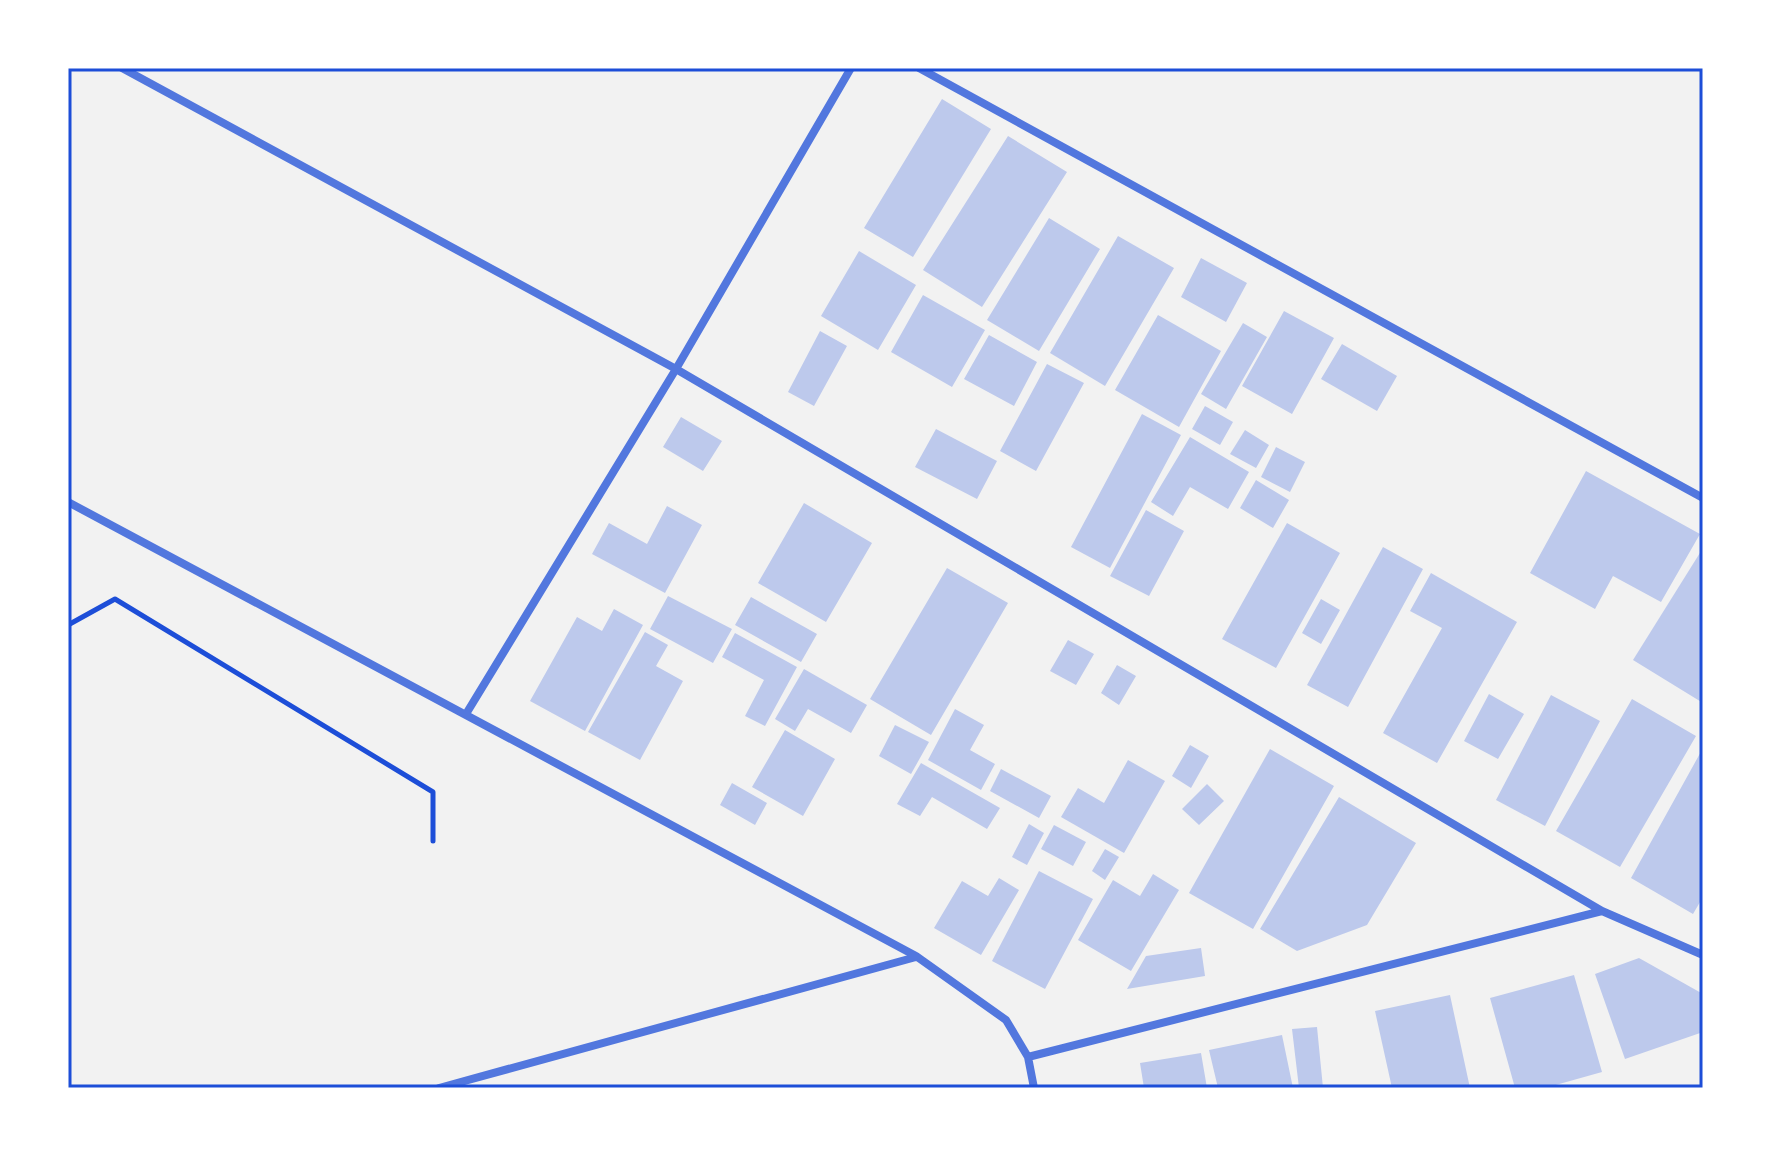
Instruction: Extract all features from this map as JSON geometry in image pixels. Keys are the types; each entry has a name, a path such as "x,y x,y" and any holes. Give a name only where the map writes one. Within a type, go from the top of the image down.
{"street":[{"path":"122,68 676,369 1602,911 1703,955"},
{"path":"466,714 676,369 851,68"},
{"path":"919,68 1703,498"},
{"path":"68,502 916,956 1006,1020 1028,1057 1034,1088"},
{"path":"1028,1057 1602,911"},
{"path":"439,1088 916,956"}],"path":[{"path":"68,625 115,599 433,792 433,841"}],"building":[{"path":"942,99 991,129 913,257 864,228"},
{"path":"1008,136 1067,172 982,307 923,270"},
{"path":"1049,218 1100,249 1039,351 987,320"},
{"path":"1118,236 1174,268 1105,386 1050,353"},
{"path":"859,251 916,285 878,350 821,316"},
{"path":"1201,258 1247,283 1226,322 1181,297"},
{"path":"923,295 985,330 952,387 891,352"},
{"path":"1284,311 1334,338 1292,414 1242,386"},
{"path":"1158,315 1221,351 1179,427 1115,390"},
{"path":"1243,323 1267,337 1226,409 1201,394"},
{"path":"820,331 847,346 814,406 788,392"},
{"path":"989,335 1037,362 1014,406 964,379"},
{"path":"1342,344 1397,376 1377,411 1321,379"},
{"path":"1047,364 1084,383 1036,471 1000,451"},
{"path":"1205,406 1233,422 1220,445 1192,429"},
{"path":"1142,414 1181,435 1110,568 1071,547"},
{"path":"681,417 722,441 703,471 663,447"},
{"path":"936,429 997,461 977,499 915,467"},
{"path":"1245,430 1269,445 1256,468 1230,454"},
{"path":"1190,437 1249,472 1228,509 1190,487 1173,516 1151,502"},
{"path":"1276,447 1305,462 1290,492 1261,477"},
{"path":"1586,471 1700,534 1661,602 1613,576 1595,609 1530,573"},
{"path":"1256,480 1289,500 1273,528 1240,508"},
{"path":"804,503 872,543 826,622 758,583"},
{"path":"667,506 702,525 665,593 592,554 609,523 647,544"},
{"path":"1146,510 1184,531 1149,596 1110,576"},
{"path":"1287,523 1340,553 1276,668 1222,639"},
{"path":"1383,547 1423,569 1348,707 1307,685"},
{"path":"1703,548 1703,703 1633,660"},
{"path":"947,568 1008,603 931,735 870,699"},
{"path":"1431,573 1517,622 1437,763 1383,733 1442,628 1410,611"},
{"path":"668,596 732,629 713,663 650,629"},
{"path":"751,597 817,634 801,662 735,625"},
{"path":"1321,599 1340,610 1321,644 1302,633"},
{"path":"614,609 643,625 585,731 530,701 577,617 602,631"},
{"path":"645,632 668,645 656,666 683,681 640,760 588,732"},
{"path":"735,633 797,667 765,726 745,716 764,680 722,657"},
{"path":"1068,640 1094,654 1076,685 1050,671"},
{"path":"1117,665 1136,676 1119,705 1101,693"},
{"path":"804,669 867,705 851,733 808,709 795,731 775,719"},
{"path":"1489,694 1524,714 1498,759 1464,741"},
{"path":"1551,695 1600,721 1545,826 1496,800"},
{"path":"1632,699 1696,736 1620,867 1556,831"},
{"path":"955,709 984,725 970,750 995,764 981,790 928,760"},
{"path":"895,725 929,742 911,774 879,756"},
{"path":"785,730 835,759 803,816 752,787"},
{"path":"1190,745 1209,756 1191,788 1172,776"},
{"path":"1703,748 1703,897 1693,914 1631,878"},
{"path":"1270,749 1334,786 1253,929 1189,893"},
{"path":"1128,760 1165,781 1124,853 1061,817 1078,788 1104,803"},
{"path":"921,763 1000,808 987,829 932,797 920,816 897,804"},
{"path":"1001,769 1051,796 1039,818 990,791"},
{"path":"732,783 767,803 755,825 720,805"},
{"path":"1207,784 1224,801 1199,825 1182,809"},
{"path":"1339,797 1416,843 1367,925 1297,951 1260,929"},
{"path":"1029,824 1044,833 1027,865 1012,857"},
{"path":"1054,825 1086,842 1073,866 1041,849"},
{"path":"1105,849 1119,857 1105,880 1092,871"},
{"path":"1039,871 1093,899 1045,989 992,961"},
{"path":"1153,874 1179,890 1131,971 1078,940 1113,880 1140,896"},
{"path":"999,878 1019,890 981,955 934,928 962,881 988,896"},
{"path":"1201,948 1205,976 1127,989 1146,956"},
{"path":"1639,958 1703,994 1703,1032 1625,1059 1595,974"},
{"path":"1574,975 1602,1072 1545,1088 1515,1088 1490,998"},
{"path":"1450,995 1470,1088 1392,1088 1375,1011"},
{"path":"1317,1027 1323,1088 1299,1088 1292,1029"},
{"path":"1282,1035 1293,1088 1218,1088 1209,1050"},
{"path":"1201,1053 1207,1088 1144,1088 1140,1063"}]}
